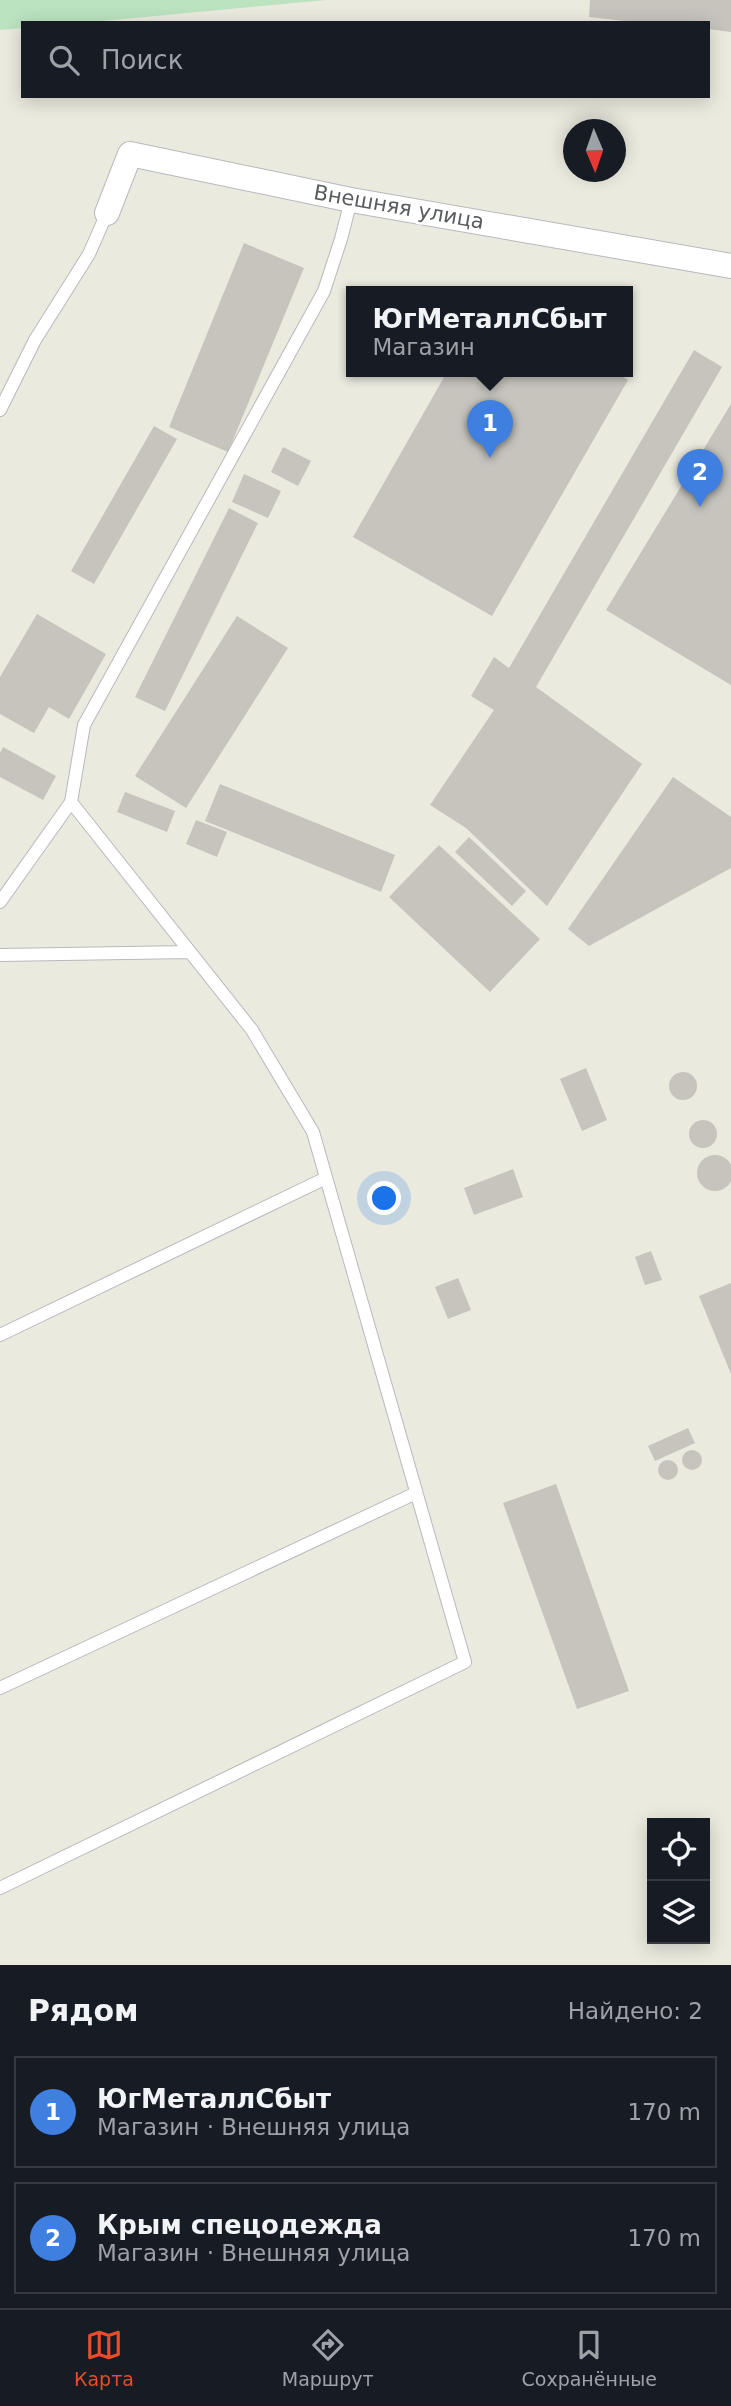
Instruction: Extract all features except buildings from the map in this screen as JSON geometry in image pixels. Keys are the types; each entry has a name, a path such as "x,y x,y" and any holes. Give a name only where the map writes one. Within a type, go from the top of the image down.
{"street":[{"name":"Внешняя улица","path":"107,213 130,154 351,200 731,266"}],"lane":[{"path":"0,902 71,802 84,725 324,291 351,200"},
{"path":"0,410 35,340 89,254 107,213"},
{"path":"0,1888 465,1662 313,1132 252,1030 71,802"},
{"path":"0,955 190,952"},
{"path":"0,1335 326,1178"},
{"path":"0,1688 416,1493"}],"green space":[{"path":"0,0 326,0 102,21 21,21 21,28 0,30"}],"place":[{"name":"ЮгМеталлСбыт","path":"490,458"},
{"name":"Крым спецодежда","path":"700,507"}]}
